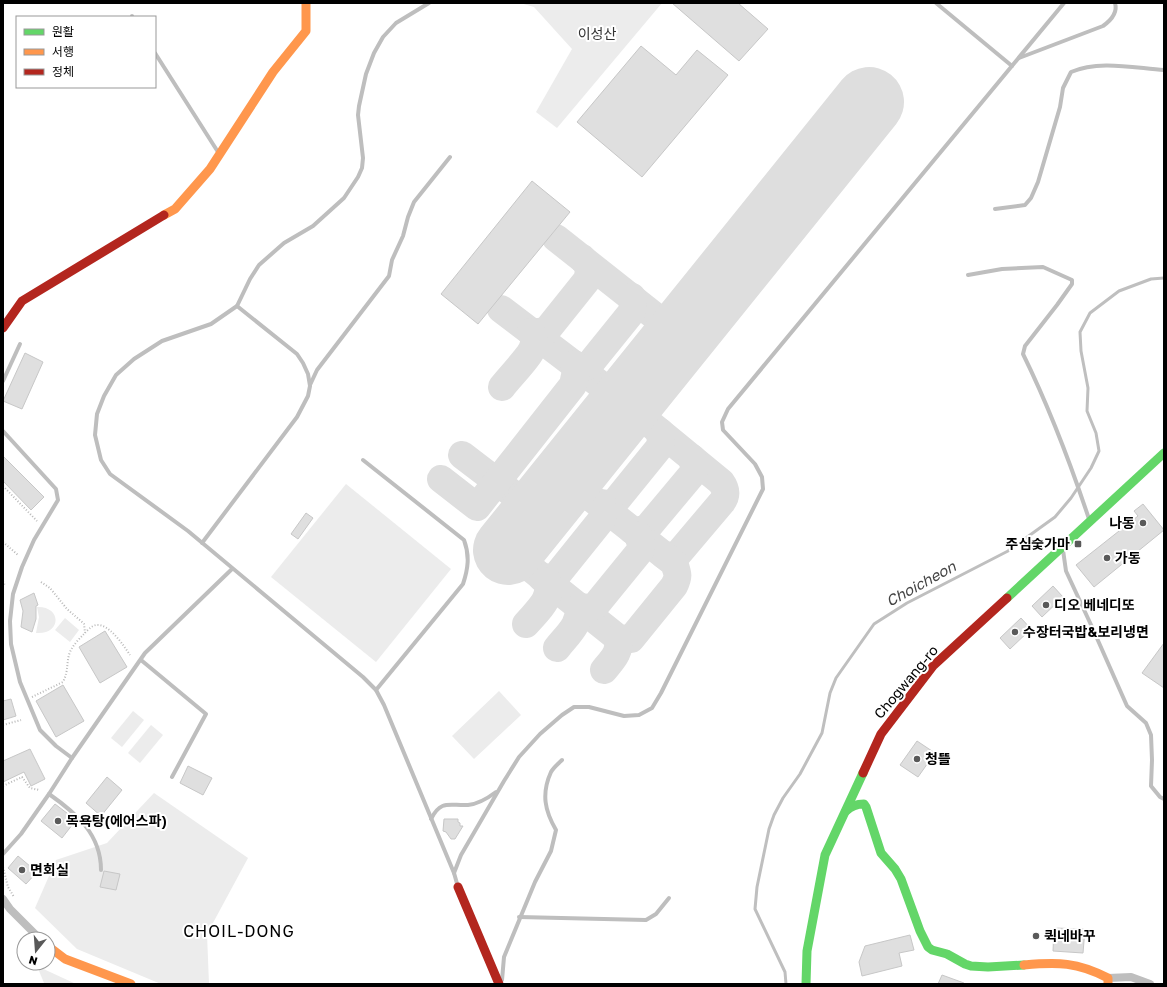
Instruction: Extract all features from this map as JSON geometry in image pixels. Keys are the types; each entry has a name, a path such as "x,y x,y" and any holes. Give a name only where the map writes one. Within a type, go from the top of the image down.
{"street":[{"path":"3,328 22,301 175,209 210,169 273,72 306,31 306,3"},
{"name":"Chogwang-ro","path":"806,984 807,951 825,855 881,734 934,666 1164,453"},
{"path":"846,810 852,805 857,804 864,804 866,807 881,854 898,873 912,906 923,938 928,947 933,951 946,954 971,966 1000,967 1060,963 1088,968 1108,981 1131,977 1150,984"},
{"path":"458,887 500,984"},
{"path":"3,899 10,909 32,931"},
{"path":"56,952 64,959 131,984"}],"lane":[{"path":"429,3 396,23 383,38 372,58 364,84 358,115 363,158 362,168 352,188 333,209 313,226 284,243 259,265 236,306 211,324 162,341 134,359 116,376 104,396 97,414 95,435 101,460 110,474 202,543 357,672 376,690 384,705 454,873 458,887"},
{"path":"936,3 1012,66"},
{"path":"454,873 461,855 519,757 540,734 562,715 574,707 589,707 624,716 639,715 652,708 661,693 762,489 762,477 755,464 723,430 722,422 728,409 1064,3"},
{"path":"1019,58 1103,26 1112,18 1116,7 1115,3"},
{"path":"156,55 219,154"},
{"path":"995,209 1025,205 1031,198 1038,182 1052,136 1060,107 1063,88 1071,72 1081,67 1106,66 1164,70"},
{"path":"202,543 298,417 308,396 310,386 317,370 389,276 392,260 403,236 414,202 450,156"},
{"path":"968,275 1002,269 1042,267 1072,280 1072,284 1026,346 1023,354 1050,413 1076,479 1090,520"},
{"path":"236,306 297,354 308,374 310,386"},
{"path":"3,381 20,344"},
{"path":"3,431 56,489 58,495 58,500 34,540 22,567 13,594 10,622 12,644 20,682 40,730 56,746 72,758"},
{"path":"363,460 464,540 467,550 468,569 463,584 376,690"},
{"path":"1063,545 1066,571 1127,706 1146,723 1151,735 1151,786 1160,797 1164,799"},
{"path":"3,854 21,834 145,653 232,568"},
{"path":"141,660 206,714 172,777"},
{"path":"500,984 504,957 519,918 551,851 556,830 548,815 545,794 551,772 562,760"},
{"path":"431,819 438,808 444,805 469,805 482,802 499,790"},
{"path":"49,794 83,821 89,830 99,853 101,870"},
{"path":"519,918 646,920 656,914 670,898"}],"path":[{"path":"3,486 38,522"},
{"path":"3,542 18,554"},
{"path":"3,581 5,586"},
{"path":"41,582 50,588 67,608 84,624 85,633"},
{"path":"31,698 63,682 68,670 70,651 91,627 98,625 105,627 120,640 130,655"},
{"path":"3,725 21,720"},
{"path":"3,786 22,777 30,788 39,790"},
{"path":"3,867 8,887 14,898"}],"green space":[{"name":"이성산","path":"520,3 662,3 557,128 536,112 572,49 534,7"},
{"path":"346,484 451,569 376,662 271,577"},
{"path":"37,607 45,608 55,615 56,620 51,630 36,633 39,617"},
{"path":"65,618 79,630 70,642 55,630"},
{"path":"499,691 521,715 474,759 452,736"},
{"path":"133,711 144,720 122,747 111,738"},
{"path":"151,725 163,735 140,763 128,753"},
{"path":"154,793 248,858 207,934 209,984 161,984 77,949 35,908 56,860 107,843"},
{"path":"39,971 48,971 76,984 46,984 44,983"}],"building":[{"path":"672,3 738,3 768,29 739,61"},
{"path":"641,46 676,75 697,50 728,75 642,177 577,122"},
{"path":"532,181 570,212 478,324 441,294"},
{"path":"25,353 43,362 22,409 3,401"},
{"path":"3,456 44,497 31,510 3,481"},
{"path":"1143,504 1164,530 1094,587 1076,565 1138,516 1134,511"},
{"path":"306,513 313,518 298,539 291,534"},
{"path":"1053,586 1063,597 1042,617 1032,606"},
{"path":"34,593 38,605 36,606 36,619 32,632 21,627 23,611 20,600"},
{"path":"1021,618 1031,629 1010,649 1000,638"},
{"path":"105,631 127,667 100,683 79,647"},
{"path":"1164,643 1164,688 1142,673"},
{"path":"63,685 84,721 56,737 36,701"},
{"path":"11,699 16,716 3,720 3,701"},
{"name":"청뜰","path":"917,741 935,753 918,777 900,765"},
{"path":"30,749 45,779 31,786 24,772 3,782 3,761"},
{"path":"188,766 212,778 203,795 180,783"},
{"path":"107,777 122,790 101,816 86,803"},
{"name":"목욕탕(에어스파)","path":"55,804 76,820 62,838 41,821"},
{"path":"444,819 458,819 460,826 463,826 455,839 451,839 446,832 443,831"},
{"name":"면회실","path":"18,856 37,872 26,884 8,868"},
{"path":"104,871 120,874 116,890 100,887"},
{"path":"1054,928 1085,929 1083,953 1053,951"},
{"path":"910,935 914,950 899,953 902,966 862,976 859,962 865,946"},
{"path":"942,975 964,983 964,984 938,984"}],"waterway":[{"name":"Choicheon","path":"786,984 785,972 755,909 757,887 769,829 774,815 783,798 800,774 822,733 830,693 836,678 874,624 907,603 1008,551 1055,517 1071,498 1091,468 1099,451 1096,433 1087,411 1088,388 1081,351 1080,332 1090,313 1119,291 1151,279 1164,278"}],"taxiway":[{"path":"556,238 680,336"},
{"path":"531,332 547,330 587,280 588,268 582,258"},
{"path":"577,367 585,367 589,365 631,313 633,308 632,297"},
{"path":"501,309 626,404 721,482 725,492 725,497 722,502 678,554 670,556 664,555"},
{"path":"502,387 531,351 534,345 531,332"},
{"path":"441,479 477,507 573,385 576,371 574,364"},
{"path":"599,503 608,504 615,502 658,449 661,444 660,432"},
{"path":"462,455 538,513"},
{"path":"632,530 640,531 648,527 694,472 692,458"},
{"path":"508,550 618,638 631,639 674,586 677,580 674,563 566,478"},
{"path":"542,578 557,575 602,519 603,513 599,503"},
{"path":"557,648 569,634 578,619 579,607 589,608 596,605 640,551 641,544 638,535"},
{"path":"526,624 546,599 548,593 547,581"},
{"path":"604,670 617,652 619,643 618,638"}],"runway":[{"path":"508,550 869,102"}],"traffic: fast":[{"path":"1007,598 1164,453"},
{"path":"806,984 807,951 825,855 863,773"},
{"path":"846,811 859,804 864,804 866,807 881,853 895,869 901,879 920,931 928,947 932,950 947,954 971,966 988,967 1024,965"}],"traffic: slow":[{"path":"164,215 175,209 210,169 273,72 306,31 306,3"},
{"path":"56,952 65,959 131,984"},
{"path":"1024,965 1067,964 1077,966 1108,978 1108,984"}],"traffic: jam":[{"path":"3,328 22,301 164,215"},
{"path":"863,773 881,734 933,666 1007,598"},
{"path":"458,887 499,984"}],"place":[{"name":"나동","path":"1143,523"},
{"name":"주심숯가마","path":"1078,544"},
{"name":"가동","path":"1107,558"},
{"name":"디오 베네디또","path":"1046,605"},
{"name":"수장터국밥&보리냉면","path":"1015,632"},
{"name":"청뜰","path":"917,759"},
{"name":"목욕탕(에어스파)","path":"58,821"},
{"name":"면회실","path":"22,870"},
{"name":"퀵네바꾸","path":"1036,936"}],"district":[{"name":"CHOIL-DONG","path":"239,931"}]}
